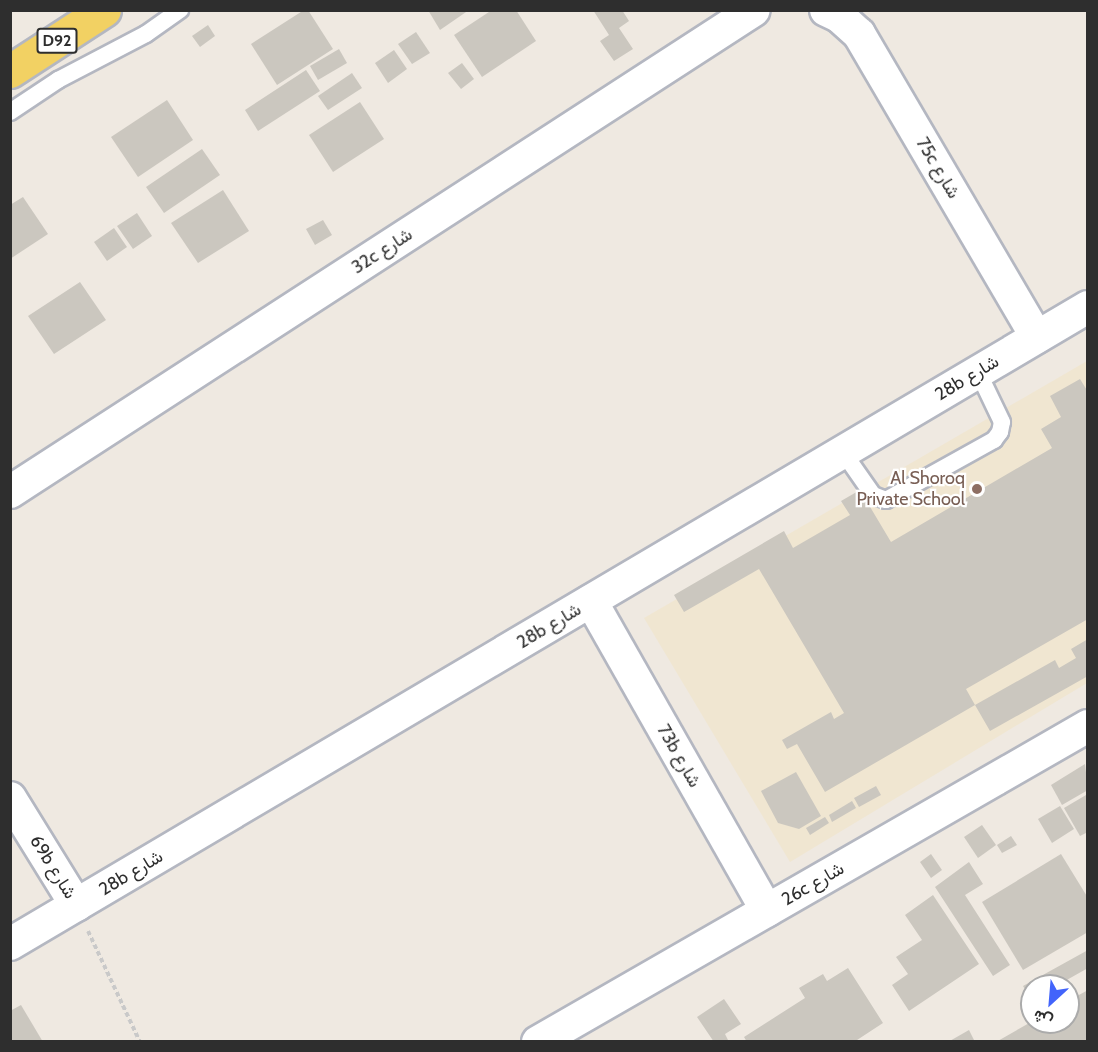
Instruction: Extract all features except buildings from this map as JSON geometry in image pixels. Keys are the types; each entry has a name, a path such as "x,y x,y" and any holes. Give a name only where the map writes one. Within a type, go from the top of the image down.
{"main road":[{"name":"D92","path":"10,71 104,10"}],"street":[{"name":"32c شارع","path":"10,492 754,10"},
{"name":"75c شارع","path":"826,10 839,16 859,34 1037,337"},
{"name":"28b شارع","path":"10,944 1088,307"},
{"name":"73b شارع","path":"591,601 767,911"},
{"name":"26c شارع","path":"538,1041 1088,726"},
{"name":"69b شارع","path":"10,798 76,905"}],"lane":[{"path":"10,112 58,80 146,34 180,10"},
{"path":"843,452 873,495 886,500 994,440 1000,432 1002,422 978,372"}],"path":[{"path":"76,905 140,1041"}],"shaded area":[{"name":"Al Shoroq Private School","path":"1087,361 1087,683 790,862 644,618"}],"place":[{"name":"Al Shoroq Private School","path":"977,489"}]}
